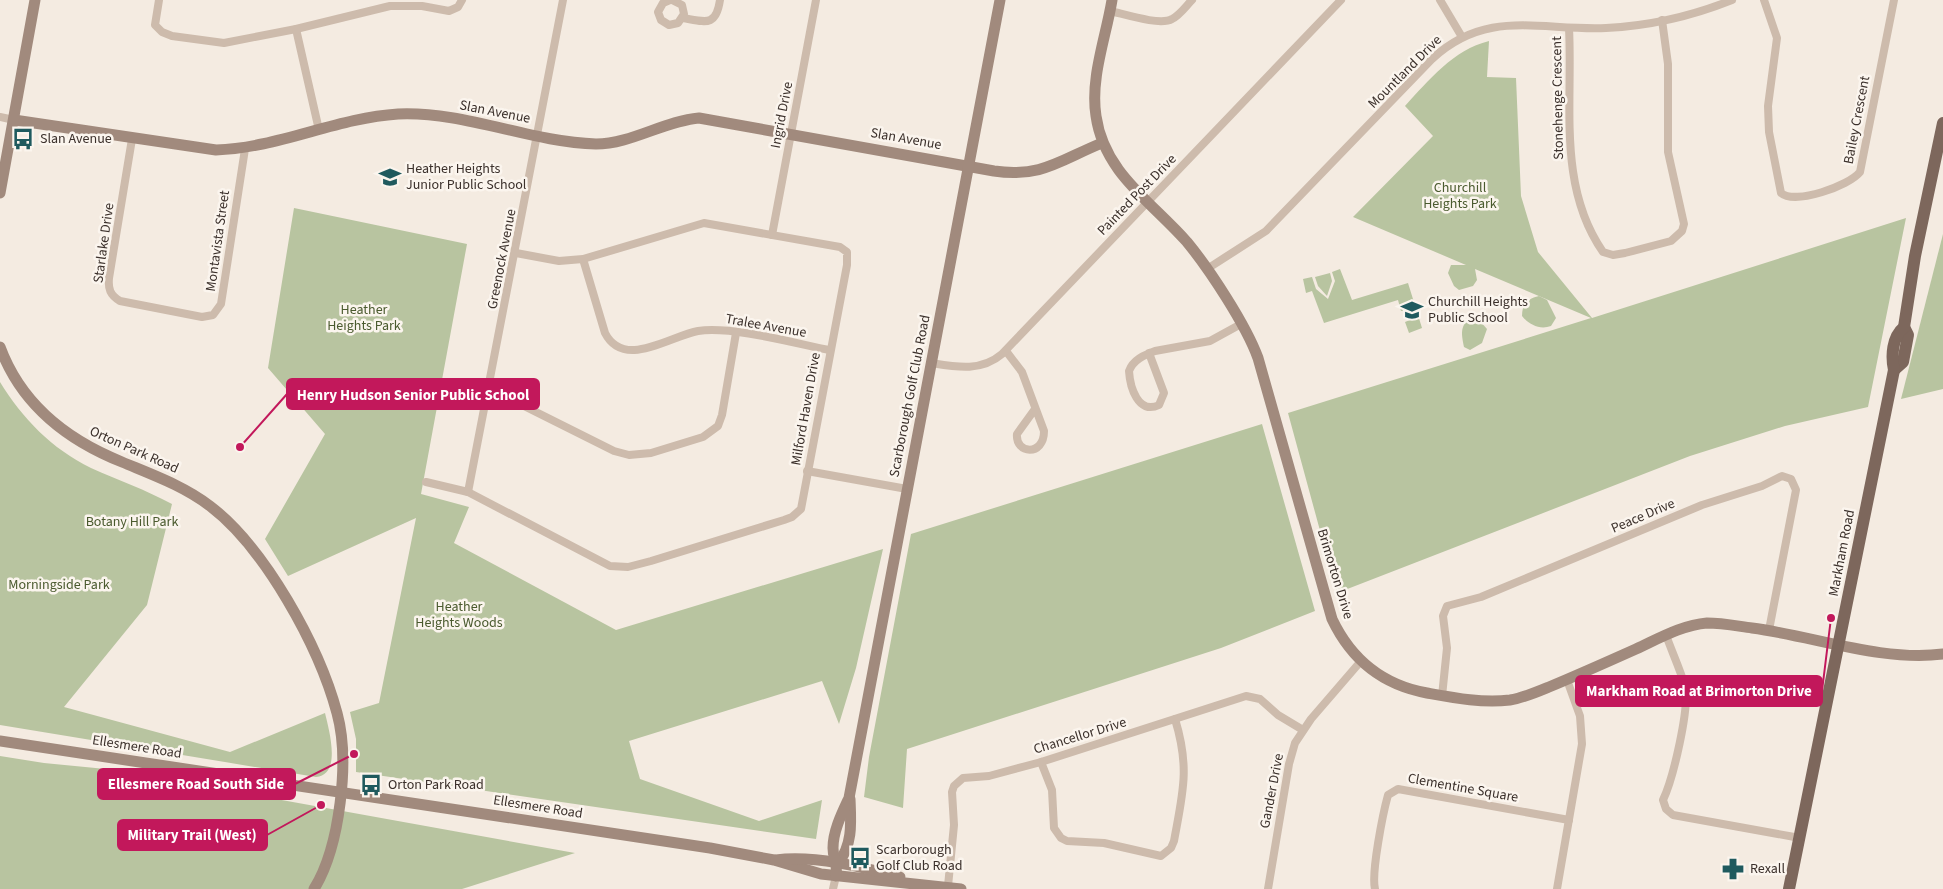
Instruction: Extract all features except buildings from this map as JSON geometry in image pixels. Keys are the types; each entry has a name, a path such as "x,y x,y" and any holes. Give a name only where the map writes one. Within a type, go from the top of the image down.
{"main road":[{"name":"Markham Road","path":"1789,889 1894,370 1903,362 1908,335 1904,327 1915,256 1943,124"}],"street":[{"path":"0,193 35,0"},
{"path":"159,0 155,25 162,32 181,38 224,43 296,29 390,6 422,6 449,11 458,7 462,0"},
{"name":"Greenock Avenue","path":"468,492 516,253 563,0"},
{"path":"683,18 682,5 671,0 663,2 659,7 661,20 665,24 674,25 683,18 702,22 714,19 718,15 720,0"},
{"name":"Ingrid Drive","path":"772,235 816,0"},
{"name":"Scarborough Golf Club Road","path":"836,876 838,863 833,848 839,822 850,798 1000,0"},
{"path":"1111,6 1152,20 1168,21 1179,15 1192,0"},
{"name":"Painted Post Drive","path":"931,363 966,368 989,362 1006,351 1147,201 1342,0"},
{"path":"1440,0 1462,38"},
{"name":"Mountland Drive","path":"1207,269 1266,231 1432,59 1462,38 1477,31 1512,24 1569,28 1618,27 1686,16 1732,0"},
{"name":"Bailey Crescent","path":"1764,0 1777,38 1777,54 1768,106 1769,132 1782,193 1794,198 1841,186 1856,178 1860,172 1894,0"},
{"name":"Brimorton Drive","path":"1111,6 1096,84 1096,115 1102,143 1127,184 1147,201 1188,244 1207,269 1248,333 1258,358 1332,619 1346,643 1361,661 1380,676 1399,685 1469,701 1512,700 1567,680 1666,636 1705,624 1725,624 1769,630 1840,644 1925,656 1943,654"},
{"name":"Stonehenge Crescent","path":"1569,28 1569,136 1574,175 1583,212 1592,234 1603,252 1612,255 1671,240 1682,230 1684,224 1668,152 1668,64 1662,20"},
{"path":"296,29 319,130"},
{"name":"Slan Avenue","path":"14,120 216,150 245,149 378,116 409,114 440,116 538,135 599,144 612,142 674,122 699,118 994,171 1023,174 1040,171 1102,143"},
{"path":"0,117 14,120"},
{"name":"Starlake Drive","path":"132,139 109,278 109,290 112,297 120,301 164,310"},
{"name":"Montavista Street","path":"164,310 202,317 213,315 221,304 245,149"},
{"name":"Milford Haven Drive","path":"426,482 468,492 610,566 628,567 792,517 801,509 829,350 847,265 847,252 840,247 704,223 583,259 559,261 516,253"},
{"name":"Tralee Avenue","path":"583,259 605,333 608,339 623,349 639,350 699,331 716,329 829,350"},
{"path":"1149,353 1164,394 1159,405 1152,408 1143,406 1136,399 1129,374 1132,364 1149,353 1171,347 1210,341 1241,324"},
{"path":"488,398 524,406 623,455 651,453 703,437 718,426 722,415 736,333"},
{"name":"Orton Park Road","path":"0,347 17,381 30,400 65,432 90,448 172,483 210,506 234,528 265,566 300,624 334,705 343,749 341,793 333,845 314,889"},
{"path":"1006,351 1022,372 1042,425 1044,439 1038,448 1027,450 1017,438 1035,409"},
{"path":"807,471 907,489"},
{"name":"Peace Drive","path":"1442,696 1447,648 1443,616 1447,606 1481,597 1702,505 1762,486 1782,476 1791,479 1796,490 1769,630"},
{"path":"1666,636 1685,688 1685,706 1670,785 1663,800 1666,809 1674,816 1800,838"},
{"name":"Gander Drive","path":"1268,889 1291,758 1303,730 1361,661"},
{"path":"1557,889 1582,744 1580,716 1567,680"},
{"name":"Chancellor Drive","path":"948,886 954,834 954,786 963,778 989,776 1041,762 1246,696 1260,699 1278,715 1303,730"},
{"path":"1041,762 1052,790 1054,828 1061,838 1104,842 1161,856 1171,848 1174,841 1184,790 1184,752 1175,719"},
{"name":"Ellesmere Road","path":"0,741 710,848 774,860 792,867 836,876 948,886 961,889"},
{"name":"Clementine Square","path":"1375,889 1374,877 1385,808 1388,795 1398,789 1569,820"},
{"name":"Ellesmere Road","path":"774,860 794,858 838,863 866,868 924,884"},
{"path":"833,889 836,876"}],"green space":[{"name":"Churchill Heights Park","path":"1489,41 1487,77 1516,78 1521,196 1538,252 1592,318 1906,218 1868,407 1785,426 1690,456 1337,593 1288,413 1591,318 1475,269 1477,280 1473,286 1459,290 1454,286 1448,273 1451,265 1466,265 1353,217 1433,136 1405,106 1433,76 1453,59 1476,45"},
{"path":"294,208 467,244 421,494 469,507 454,543 616,630 883,549 856,668 839,724 822,681 629,741 640,779 759,821 822,800 816,839 356,772 356,739 350,712 379,703 416,518 288,576 265,539 325,434 268,368"},
{"path":"1943,234 1943,389 1901,399"},
{"path":"1340,269 1352,300 1408,283 1422,328 1409,333 1405,322 1410,320 1407,310 1401,311 1398,300 1324,323 1312,291 1306,293 1303,279 1312,277 1316,289 1328,299 1335,281 1332,272"},
{"path":"1330,273 1332,281 1327,296 1318,286 1315,277"},
{"path":"1539,296 1547,300 1556,318 1551,326 1535,326 1522,316 1526,303"},
{"path":"1470,318 1480,321 1487,329 1482,343 1470,350 1464,347 1462,335 1464,325"},
{"path":"0,382 28,420 63,452 91,468 172,504 147,605 64,707 230,752 325,713 332,751 329,769 324,774 316,777 0,725"},
{"path":"1262,424 1315,611 1221,648 907,749 903,808 864,797 869,757 911,534"},
{"path":"0,756 44,763 116,770 575,853 462,889 0,889"}],"place":[{"name":"Slan Avenue","path":"23,139"},
{"name":"Heather Heights Junior Public School","path":"390,177"},
{"name":"Churchill Heights Public School","path":"1412,310"},
{"name":"Henry Hudson Senior Public School","path":"240,447"},
{"name":"Markham Road at Brimorton Drive","path":"1831,618"},
{"name":"Ellesmere Road South Side","path":"354,754"},
{"name":"Orton Park Road","path":"371,785"},
{"name":"Military Trail (West)","path":"321,805"},
{"name":"Scarborough Golf Club Road","path":"860,858"},
{"name":"Rexall","path":"1733,869"}],"park label":[{"name":"Heather Heights Park","path":"364,318"},
{"name":"Botany Hill Park","path":"132,522"},
{"name":"Morningside Park","path":"59,585"},
{"name":"Heather Heights Woods","path":"459,616"}]}
